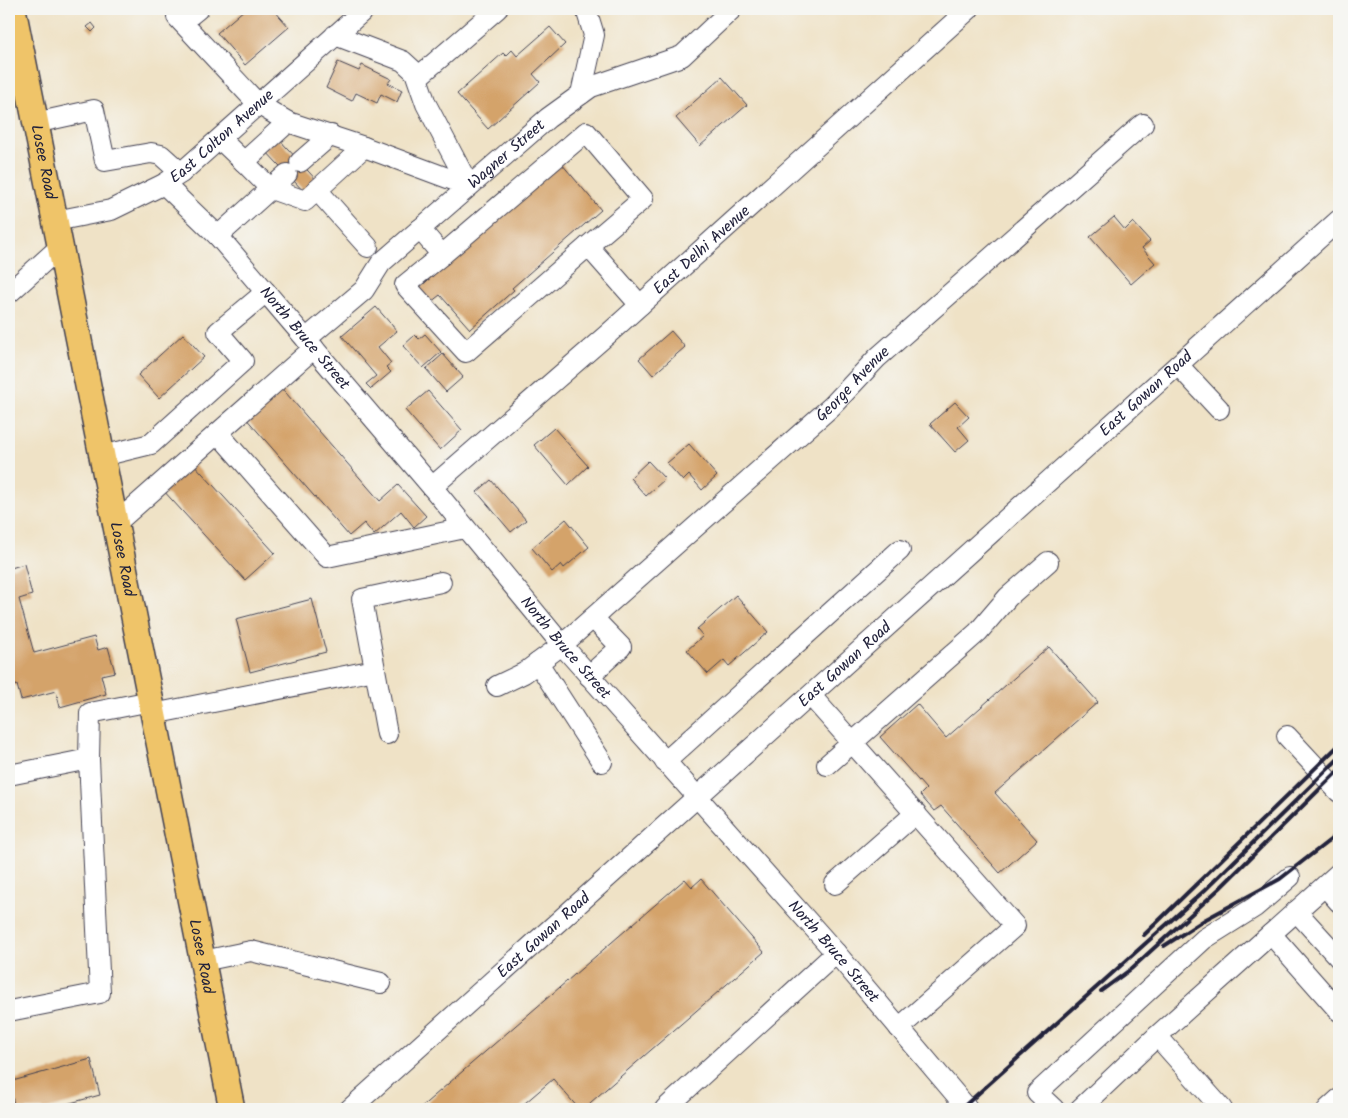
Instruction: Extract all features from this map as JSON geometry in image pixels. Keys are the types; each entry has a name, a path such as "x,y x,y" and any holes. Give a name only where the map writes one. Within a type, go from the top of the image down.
{"main road":[{"name":"Losee Road","path":"13,9 18,84 35,123 232,1109"}],"street":[{"path":"198,9 180,20 258,104 288,122 364,147 469,186"},
{"name":"East Colton Avenue","path":"55,221 111,210 164,184 181,173 365,9"},
{"path":"418,77 497,9"},
{"path":"581,94 594,35 586,9"},
{"name":"Wagner Street","path":"115,524 218,433 310,344 364,290 381,263 548,118 592,87 682,56 732,9"},
{"name":"East Delhi Avenue","path":"432,487 640,305 969,9"},
{"path":"335,35 403,61 415,72 426,104 469,186"},
{"path":"35,123 94,110 105,162 150,153 161,155 181,173"},
{"path":"244,162 288,122"},
{"name":"George Avenue","path":"497,686 538,663 594,618 832,406 877,358 1143,124"},
{"path":"586,132 643,199 588,246 466,352 405,285 586,132"},
{"path":"218,236 330,135"},
{"path":"220,139 271,188 305,201 364,147"},
{"name":"North Bruce Street","path":"164,184 218,236 432,487 562,645 836,953 968,1109"},
{"path":"317,190 368,247"},
{"name":"East Gowan Road","path":"350,1109 1339,220"},
{"path":"420,229 442,254"},
{"path":"588,246 640,305"},
{"path":"9,293 60,247"},
{"path":"102,456 151,444 243,361 218,332 266,292"},
{"path":"1178,365 1219,409"},
{"path":"218,433 327,557 465,528"},
{"path":"665,762 900,550"},
{"path":"827,766 978,632 1008,597 1048,562"},
{"path":"387,734 362,599 441,582"},
{"path":"589,676 621,647 594,618"},
{"path":"538,663 602,762"},
{"path":"9,1011 100,993 89,759 90,713 152,708 375,670"},
{"path":"810,696 1015,926 900,1028"},
{"path":"1287,736 1339,792"},
{"path":"9,775 89,759"},
{"path":"836,884 916,813"},
{"path":"1054,1109 1037,1093 1204,939 1255,907 1290,878"},
{"path":"1080,1109 1157,1036 1332,879 1339,902"},
{"path":"1296,911 1339,958"},
{"path":"1271,934 1339,1011"},
{"path":"203,961 251,951 381,983"},
{"path":"666,1109 836,953"},
{"path":"1157,1036 1222,1109"},
{"path":"1328,1109 1339,1099"}],"building":[{"path":"245,9 273,9 289,27 245,65 217,33"},
{"path":"92,23 96,28 92,32 87,27"},
{"path":"550,27 565,44 533,74 540,82 488,129 457,94 503,53 506,56 512,50 517,56"},
{"path":"338,62 359,71 362,65 391,79 388,83 402,90 397,102 381,94 377,103 356,93 352,101 326,88"},
{"path":"722,77 747,105 700,146 676,118"},
{"path":"277,137 319,183 307,195 264,149"},
{"path":"561,163 601,210 512,288 514,290 470,329 440,295 431,302 419,288"},
{"path":"1114,217 1125,230 1133,222 1150,241 1142,248 1155,263 1131,284 1090,237"},
{"path":"376,307 397,331 378,347 391,363 386,367 391,372 371,389 366,384 376,376 342,336"},
{"path":"671,331 685,347 653,375 639,359"},
{"path":"183,334 204,357 159,398 138,375"},
{"path":"425,334 441,352 423,368 403,346 415,335 419,339"},
{"path":"443,354 463,377 446,392 426,369"},
{"path":"279,385 380,501 398,485 426,516 414,527 401,511 374,535 364,523 349,536 244,416"},
{"path":"428,391 462,430 440,450 405,410"},
{"path":"955,402 969,417 958,427 969,440 955,452 930,424"},
{"path":"554,428 588,466 568,485 534,445"},
{"path":"689,444 717,476 702,490 689,475 683,481 667,463"},
{"path":"648,461 665,479 646,496 630,478"},
{"path":"192,462 275,553 245,580 162,489"},
{"path":"491,480 526,520 511,532 477,492"},
{"path":"566,519 589,547 564,568 561,564 552,572 532,548"},
{"path":"9,560 11,568 24,564 32,595 19,599 34,653 94,637 98,650 108,647 115,672 101,675 106,694 60,707 56,691 21,700 17,685 9,687"},
{"path":"736,595 768,632 729,666 724,660 708,674 687,650 703,636 697,629"},
{"path":"312,599 326,652 250,672 236,619"},
{"path":"1049,647 1098,702 995,793 1037,840 1000,873 941,806 934,811 920,795 926,789 880,737 917,704 946,738"},
{"path":"685,879 692,887 701,879 764,952 583,1109 579,1109 553,1079 518,1109 419,1109"},
{"path":"91,1059 100,1095 48,1109 15,1109 9,1082"}],"railway":[{"path":"1144,935 1339,745"},
{"path":"961,1109 1205,890 1339,758"},
{"path":"1101,991 1131,969 1220,888 1339,770"},
{"path":"1164,946 1206,919 1280,879 1339,833"}]}
